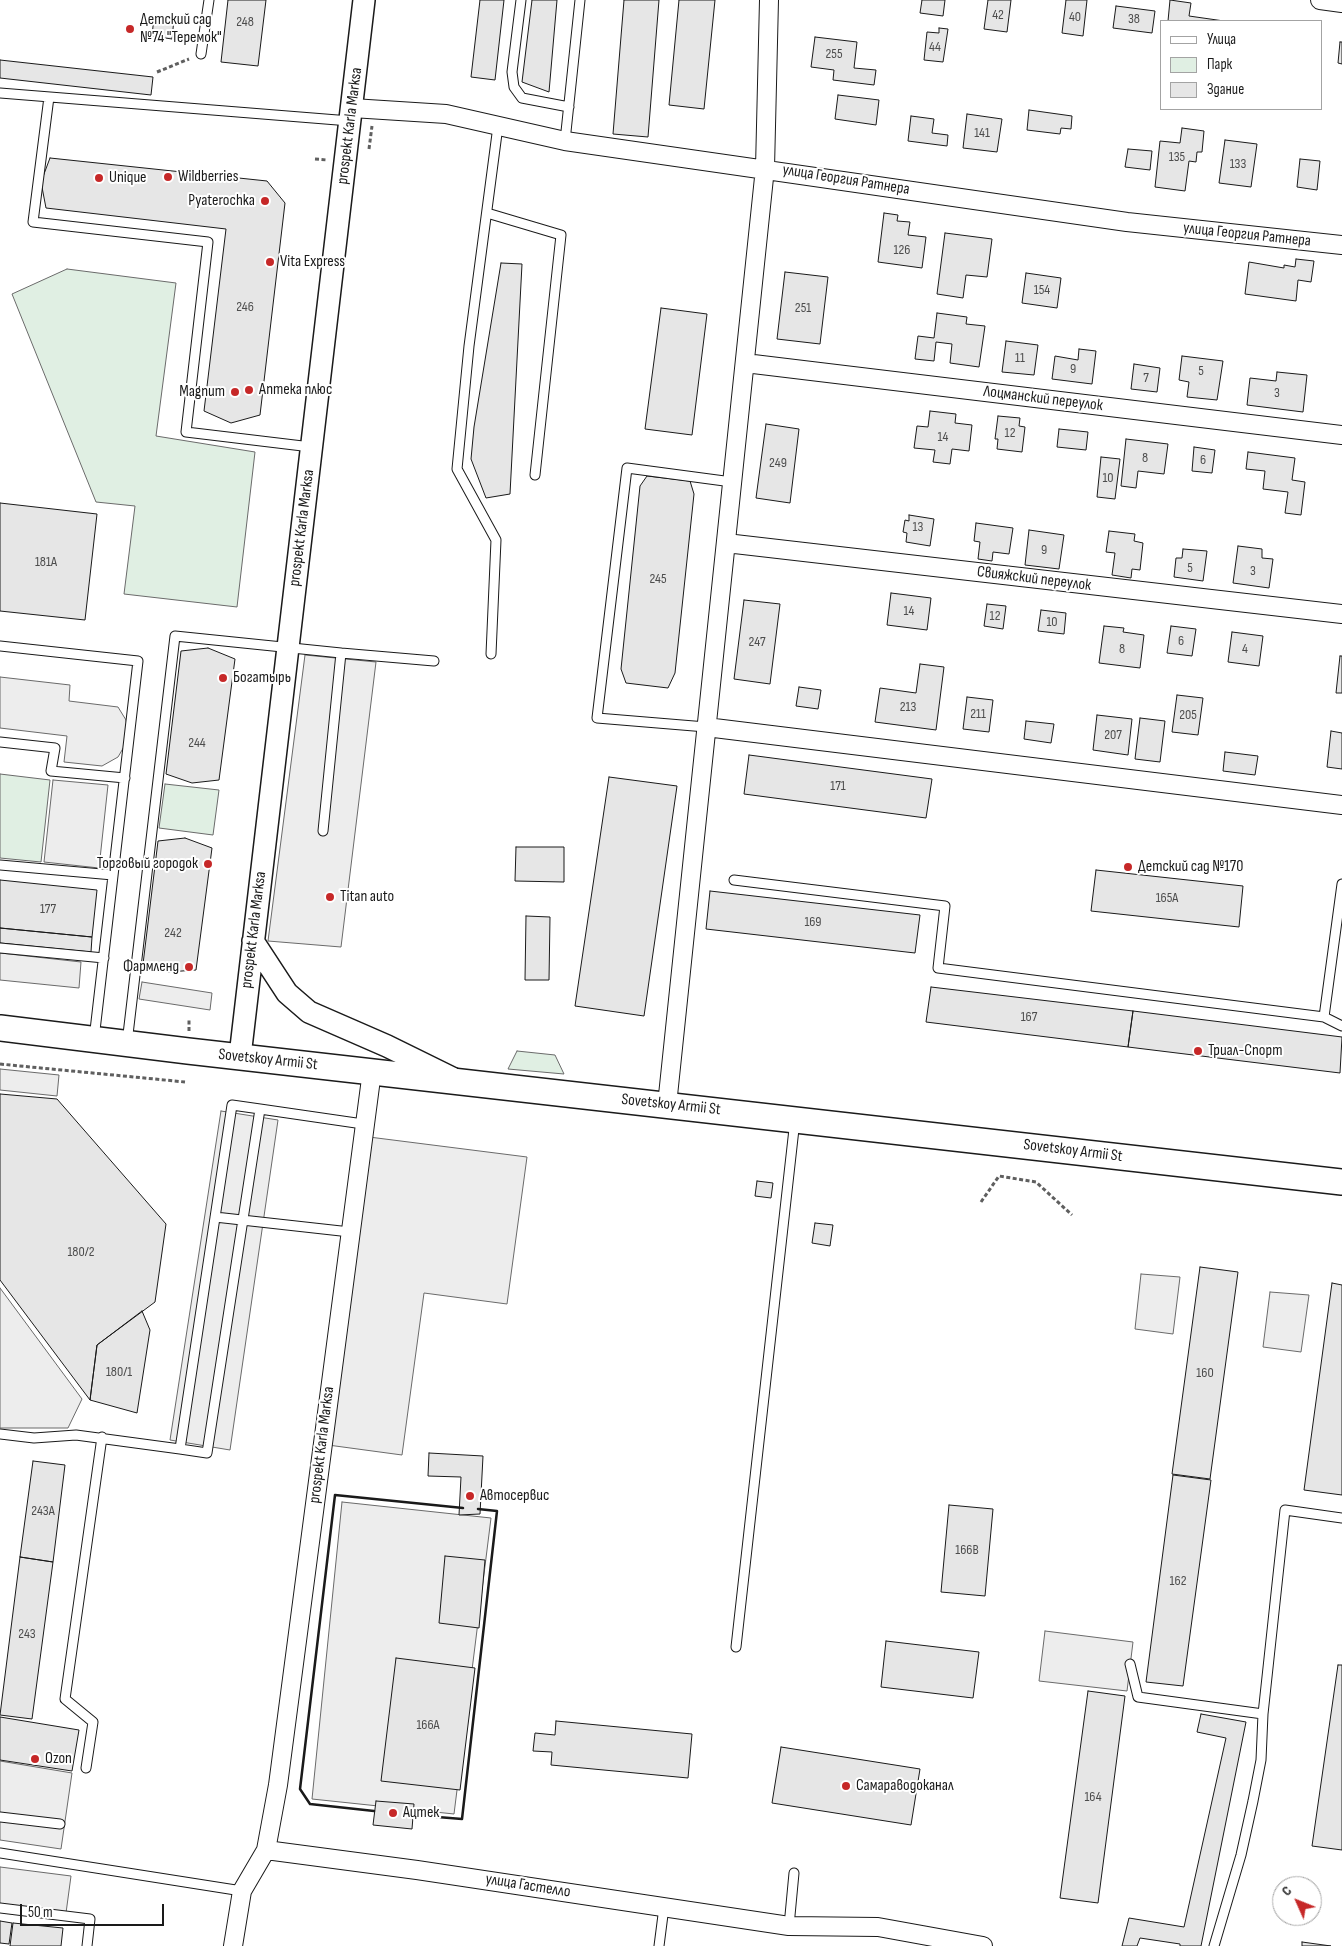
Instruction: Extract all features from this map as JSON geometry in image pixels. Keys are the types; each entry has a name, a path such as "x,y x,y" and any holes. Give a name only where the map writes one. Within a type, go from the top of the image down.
{"main road":[{"name":"Sovetskoy Armii St","path":"0,1028 1342,1182"}],"street":[{"name":"prospekt Karla Marksa","path":"240,1056 364,0"},
{"path":"667,1105 765,168 769,0"},
{"path":"1320,0 1342,3"},
{"name":"улица Георгия Ратнера","path":"351,114 375,109 446,114 565,140 1127,222 1342,245"},
{"name":"Лоцманский переулок","path":"744,363 1342,435"},
{"name":"Свияжский переулок","path":"726,543 1342,614"},
{"path":"706,727 1342,805"},
{"path":"253,941 287,993 309,1012 387,1046 459,1081"},
{"path":"233,1946 242,1891 266,1850 278,1785 363,1124 372,1071"},
{"name":"улица Гастелло","path":"266,1850 789,1926 878,1927 983,1946"}],"lane":[{"path":"201,54 208,0"},
{"path":"521,0 512,72 514,87 522,98 569,107"},
{"path":"565,140 580,0"},
{"path":"0,93 351,114"},
{"path":"49,97 33,222 208,242 186,432 312,446"},
{"path":"491,654 496,540 457,469 469,346 498,126"},
{"path":"487,213 560,235 535,475"},
{"path":"706,727 597,718 627,468 732,482"},
{"path":"127,1043 175,636 288,649 434,661"},
{"path":"0,646 138,661 94,1039"},
{"path":"322,831 341,653"},
{"path":"0,742 55,748 51,771 125,778 124,780"},
{"path":"0,865 113,875"},
{"path":"734,880 945,906 938,968 1324,1017 1342,1026"},
{"path":"1324,1017 1342,884"},
{"path":"0,948 104,958"},
{"path":"180,1449 232,1105 363,1124"},
{"path":"0,1434 34,1438 76,1435 102,1437 207,1454 260,1109"},
{"path":"736,1647 795,1120"},
{"path":"215,1217 350,1232"},
{"path":"86,1768 93,1722 65,1699 102,1437"},
{"path":"1214,1946 1241,1855 1261,1760 1263,1714 1285,1510 1342,1518"},
{"path":"1130,1664 1138,1697 1263,1714"},
{"path":"0,1817 60,1824"},
{"path":"0,1852 242,1891"},
{"path":"789,1926 794,1873"},
{"path":"659,1946 664,1907"},
{"path":"0,1908 90,1919 87,1946"}],"path":[{"path":"157,72 201,54"},
{"path":"368,155 375,109"},
{"path":"315,159 330,161"},
{"path":"0,1064 185,1082"},
{"path":"981,1202 999,1176 1036,1182 1072,1215"}],"green space":[{"path":"67,269 176,283 156,436 255,452 237,607 124,594 135,506 96,502 12,294"},
{"path":"0,774 50,780 41,862 0,858"},
{"path":"165,784 219,790 213,835 159,828"},
{"path":"517,1051 555,1055 564,1074 508,1069"}],"shaded area":[{"path":"305,655 376,662 341,947 268,941"},
{"path":"0,677 70,685 69,701 118,707 126,720 128,732 125,745 118,757 102,766 64,762 67,736 0,728"},
{"path":"53,780 108,785 99,868 44,862"},
{"path":"0,953 81,962 79,988 0,980"},
{"path":"142,982 212,993 210,1010 139,999"},
{"path":"0,1069 59,1075 57,1096 0,1090"},
{"path":"221,1111 278,1120 230,1450 170,1440"},
{"path":"369,1137 527,1157 507,1304 424,1293 402,1455 328,1445"},
{"path":"1141,1274 1180,1277 1173,1334 1135,1329"},
{"path":"0,1288 82,1399 68,1428 0,1428"},
{"path":"1270,1292 1309,1295 1301,1352 1263,1347"},
{"path":"342,1502 491,1518 454,1814 312,1799"},
{"path":"1045,1631 1133,1642 1127,1691 1039,1681"},
{"path":"0,1761 72,1773 61,1849 0,1840"},
{"path":"0,1867 71,1876 66,1913 0,1904"}],"building":[{"path":"228,0 266,0 258,66 221,62"},
{"path":"480,0 504,0 495,80 471,77"},
{"path":"532,0 557,0 549,92 522,82"},
{"path":"624,0 659,0 648,137 613,134"},
{"path":"679,0 715,0 704,109 669,105"},
{"path":"922,0 945,0 943,16 920,13"},
{"path":"988,0 1011,0 1007,32 984,29"},
{"path":"1066,0 1087,0 1083,36 1062,33"},
{"path":"1170,0 1191,3 1189,16 1217,20 1168,20"},
{"path":"1116,6 1155,11 1152,33 1113,28"},
{"path":"154,17 174,19 172,39 152,36"},
{"path":"939,28 948,29 943,62 924,60 927,32 939,33"},
{"path":"815,37 857,42 854,68 876,70 874,85 833,80 834,70 811,67"},
{"path":"1340,42 1342,42 1342,64 1338,63"},
{"path":"0,60 153,77 151,95 0,78"},
{"path":"838,95 879,100 876,125 835,119"},
{"path":"1029,110 1072,116 1071,129 1061,128 1060,134 1027,130"},
{"path":"967,114 1002,119 997,152 963,148"},
{"path":"911,116 934,119 932,133 948,135 947,146 908,141"},
{"path":"1182,128 1204,131 1202,152 1197,152 1196,162 1189,161 1185,191 1155,187 1160,141 1180,143"},
{"path":"1225,140 1257,144 1251,187 1219,183"},
{"path":"1128,149 1152,151 1150,170 1125,167"},
{"path":"50,158 267,181 285,203 260,415 231,423 204,411 226,229 46,208 41,182"},
{"path":"1300,159 1320,161 1317,190 1297,187"},
{"path":"884,213 898,215 897,221 910,222 908,235 926,237 922,268 878,262"},
{"path":"945,233 992,239 987,277 966,275 963,298 937,294"},
{"path":"1296,259 1314,261 1311,282 1298,280 1296,301 1245,294 1249,262 1284,268 1284,265 1295,267"},
{"path":"501,263 522,264 510,494 486,498 471,459 474,427"},
{"path":"785,272 828,277 820,344 777,339"},
{"path":"1026,273 1061,278 1057,308 1022,303"},
{"path":"661,308 707,314 692,435 645,429"},
{"path":"937,313 967,317 966,324 985,326 979,367 950,363 952,344 936,342 934,361 915,359 918,336 934,338"},
{"path":"1006,341 1038,345 1034,375 1002,372"},
{"path":"1079,349 1096,351 1092,384 1052,379 1055,356 1078,360"},
{"path":"1182,356 1223,361 1217,400 1187,397 1189,382 1179,380"},
{"path":"1134,364 1160,368 1157,392 1131,389"},
{"path":"1277,372 1307,375 1303,412 1247,405 1250,378 1276,381"},
{"path":"930,411 956,414 955,423 972,425 969,451 952,449 950,464 933,462 935,450 914,448 917,426 928,427"},
{"path":"998,416 1020,418 1019,426 1025,427 1022,452 997,449 998,439 995,439"},
{"path":"766,424 799,429 790,503 756,498"},
{"path":"1059,429 1088,432 1086,450 1057,447"},
{"path":"1126,439 1168,444 1164,474 1138,471 1136,488 1121,486"},
{"path":"1194,447 1215,450 1212,473 1192,471"},
{"path":"1248,452 1295,458 1292,480 1305,482 1301,515 1285,513 1288,492 1263,489 1265,471 1246,469"},
{"path":"1101,457 1120,459 1115,499 1097,497"},
{"path":"647,476 690,481 694,494 675,673 668,688 626,683 621,669 640,486"},
{"path":"0,503 97,514 85,620 0,611"},
{"path":"909,515 934,519 930,546 906,542 907,533 903,532 905,520 909,521"},
{"path":"976,523 1013,528 1009,554 993,552 992,561 978,559 980,542 974,541"},
{"path":"1029,530 1064,535 1059,569 1025,565"},
{"path":"1109,531 1135,534 1134,541 1143,543 1140,570 1132,569 1131,578 1112,575 1115,553 1106,552"},
{"path":"1238,546 1262,549 1262,558 1273,559 1269,588 1233,583"},
{"path":"1183,549 1207,551 1203,581 1174,577 1176,558 1182,558"},
{"path":"891,593 931,598 927,630 887,625"},
{"path":"744,600 780,604 770,684 734,679"},
{"path":"987,604 1006,606 1003,629 984,626"},
{"path":"1041,610 1066,613 1064,634 1038,631"},
{"path":"1104,626 1124,628 1123,632 1144,635 1140,668 1099,663"},
{"path":"1171,626 1196,629 1192,656 1167,653"},
{"path":"1232,632 1263,636 1259,666 1228,662"},
{"path":"208,648 235,659 219,780 192,783 166,774 181,651"},
{"path":"1340,656 1342,656 1342,693 1336,693"},
{"path":"920,664 944,667 936,730 875,722 880,688 916,693"},
{"path":"799,687 821,690 818,709 796,706"},
{"path":"1177,695 1203,698 1198,735 1172,732"},
{"path":"967,697 993,700 989,732 963,729"},
{"path":"1097,715 1132,719 1128,755 1093,750"},
{"path":"1140,718 1165,721 1160,762 1135,759"},
{"path":"1026,721 1054,724 1051,743 1024,739"},
{"path":"1331,731 1342,733 1342,769 1327,767"},
{"path":"1225,752 1258,756 1255,775 1223,771"},
{"path":"749,755 932,779 926,818 744,794"},
{"path":"609,777 677,786 644,1016 575,1006"},
{"path":"185,838 212,848 196,970 168,972 143,964 158,841"},
{"path":"516,847 564,847 564,882 515,881"},
{"path":"1096,870 1243,886 1239,927 1091,911"},
{"path":"0,880 97,890 92,937 0,928"},
{"path":"710,891 920,915 915,953 706,929"},
{"path":"526,916 550,917 549,980 525,980"},
{"path":"0,928 92,937 91,952 0,943"},
{"path":"931,987 1133,1011 1128,1047 926,1022"},
{"path":"1133,1011 1342,1037 1340,1073 1128,1047"},
{"path":"0,1094 57,1099 166,1224 155,1302 97,1345 90,1400 0,1280"},
{"path":"757,1181 773,1183 771,1198 755,1196"},
{"path":"815,1223 833,1225 830,1246 812,1243"},
{"path":"1200,1267 1238,1272 1210,1479 1172,1474"},
{"path":"1332,1283 1342,1285 1342,1495 1304,1490"},
{"path":"142,1311 150,1330 137,1413 90,1400 97,1345"},
{"name":"Автосервис","path":"429,1453 483,1456 480,1514 459,1515 461,1477 428,1476"},
{"path":"33,1461 65,1465 53,1562 20,1557"},
{"path":"1173,1475 1211,1480 1183,1686 1146,1682"},
{"path":"949,1505 993,1509 985,1596 941,1592"},
{"path":"445,1556 485,1560 479,1628 439,1623"},
{"path":"20,1557 53,1562 32,1719 0,1715"},
{"path":"886,1641 979,1652 973,1698 881,1687"},
{"path":"396,1658 475,1668 460,1790 381,1781"},
{"path":"1338,1665 1342,1665 1342,1850 1312,1846"},
{"path":"1088,1691 1125,1696 1098,1903 1060,1898"},
{"path":"1201,1714 1246,1722 1201,1946 1180,1946 1180,1944 1140,1938 1137,1946 1122,1946 1129,1918 1184,1927 1226,1738 1197,1732"},
{"path":"0,1717 79,1730 72,1771 0,1760"},
{"path":"556,1721 692,1734 688,1778 551,1765 552,1752 533,1751 535,1733 555,1735"},
{"name":"Самараводоканал","path":"781,1747 920,1769 911,1825 772,1803"},
{"name":"Ацтек","path":"376,1801 414,1804 412,1829 373,1825"},
{"path":"0,1921 12,1923 9,1944 0,1943"},
{"path":"13,1923 63,1928 61,1946 10,1946"},
{"path":"1302,1942 1331,1946 1302,1946"}],"wall":[{"path":"374,1811 310,1804 300,1789 335,1495 463,1508"},
{"path":"413,1815 462,1819 497,1511 478,1509"}],"place":[{"name":"Детский сад №74 \"Теремок\"","path":"130,29"},
{"name":"Wildberries","path":"168,177"},
{"name":"Unique","path":"99,178"},
{"name":"Pyaterochka","path":"265,201"},
{"name":"Vita Express","path":"270,262"},
{"name":"Аптека плюс","path":"249,390"},
{"name":"Magnum","path":"235,392"},
{"name":"Богатырь","path":"223,678"},
{"name":"Торговый городок","path":"208,864"},
{"name":"Детский сад №170","path":"1128,867"},
{"name":"Titan auto","path":"330,897"},
{"name":"Фармленд","path":"189,967"},
{"name":"Триал-Спорт","path":"1198,1051"},
{"name":"Автосервис","path":"470,1496"},
{"name":"Ozon","path":"35,1759"},
{"name":"Самараводоканал","path":"846,1786"},
{"name":"Ацтек","path":"393,1813"}]}
